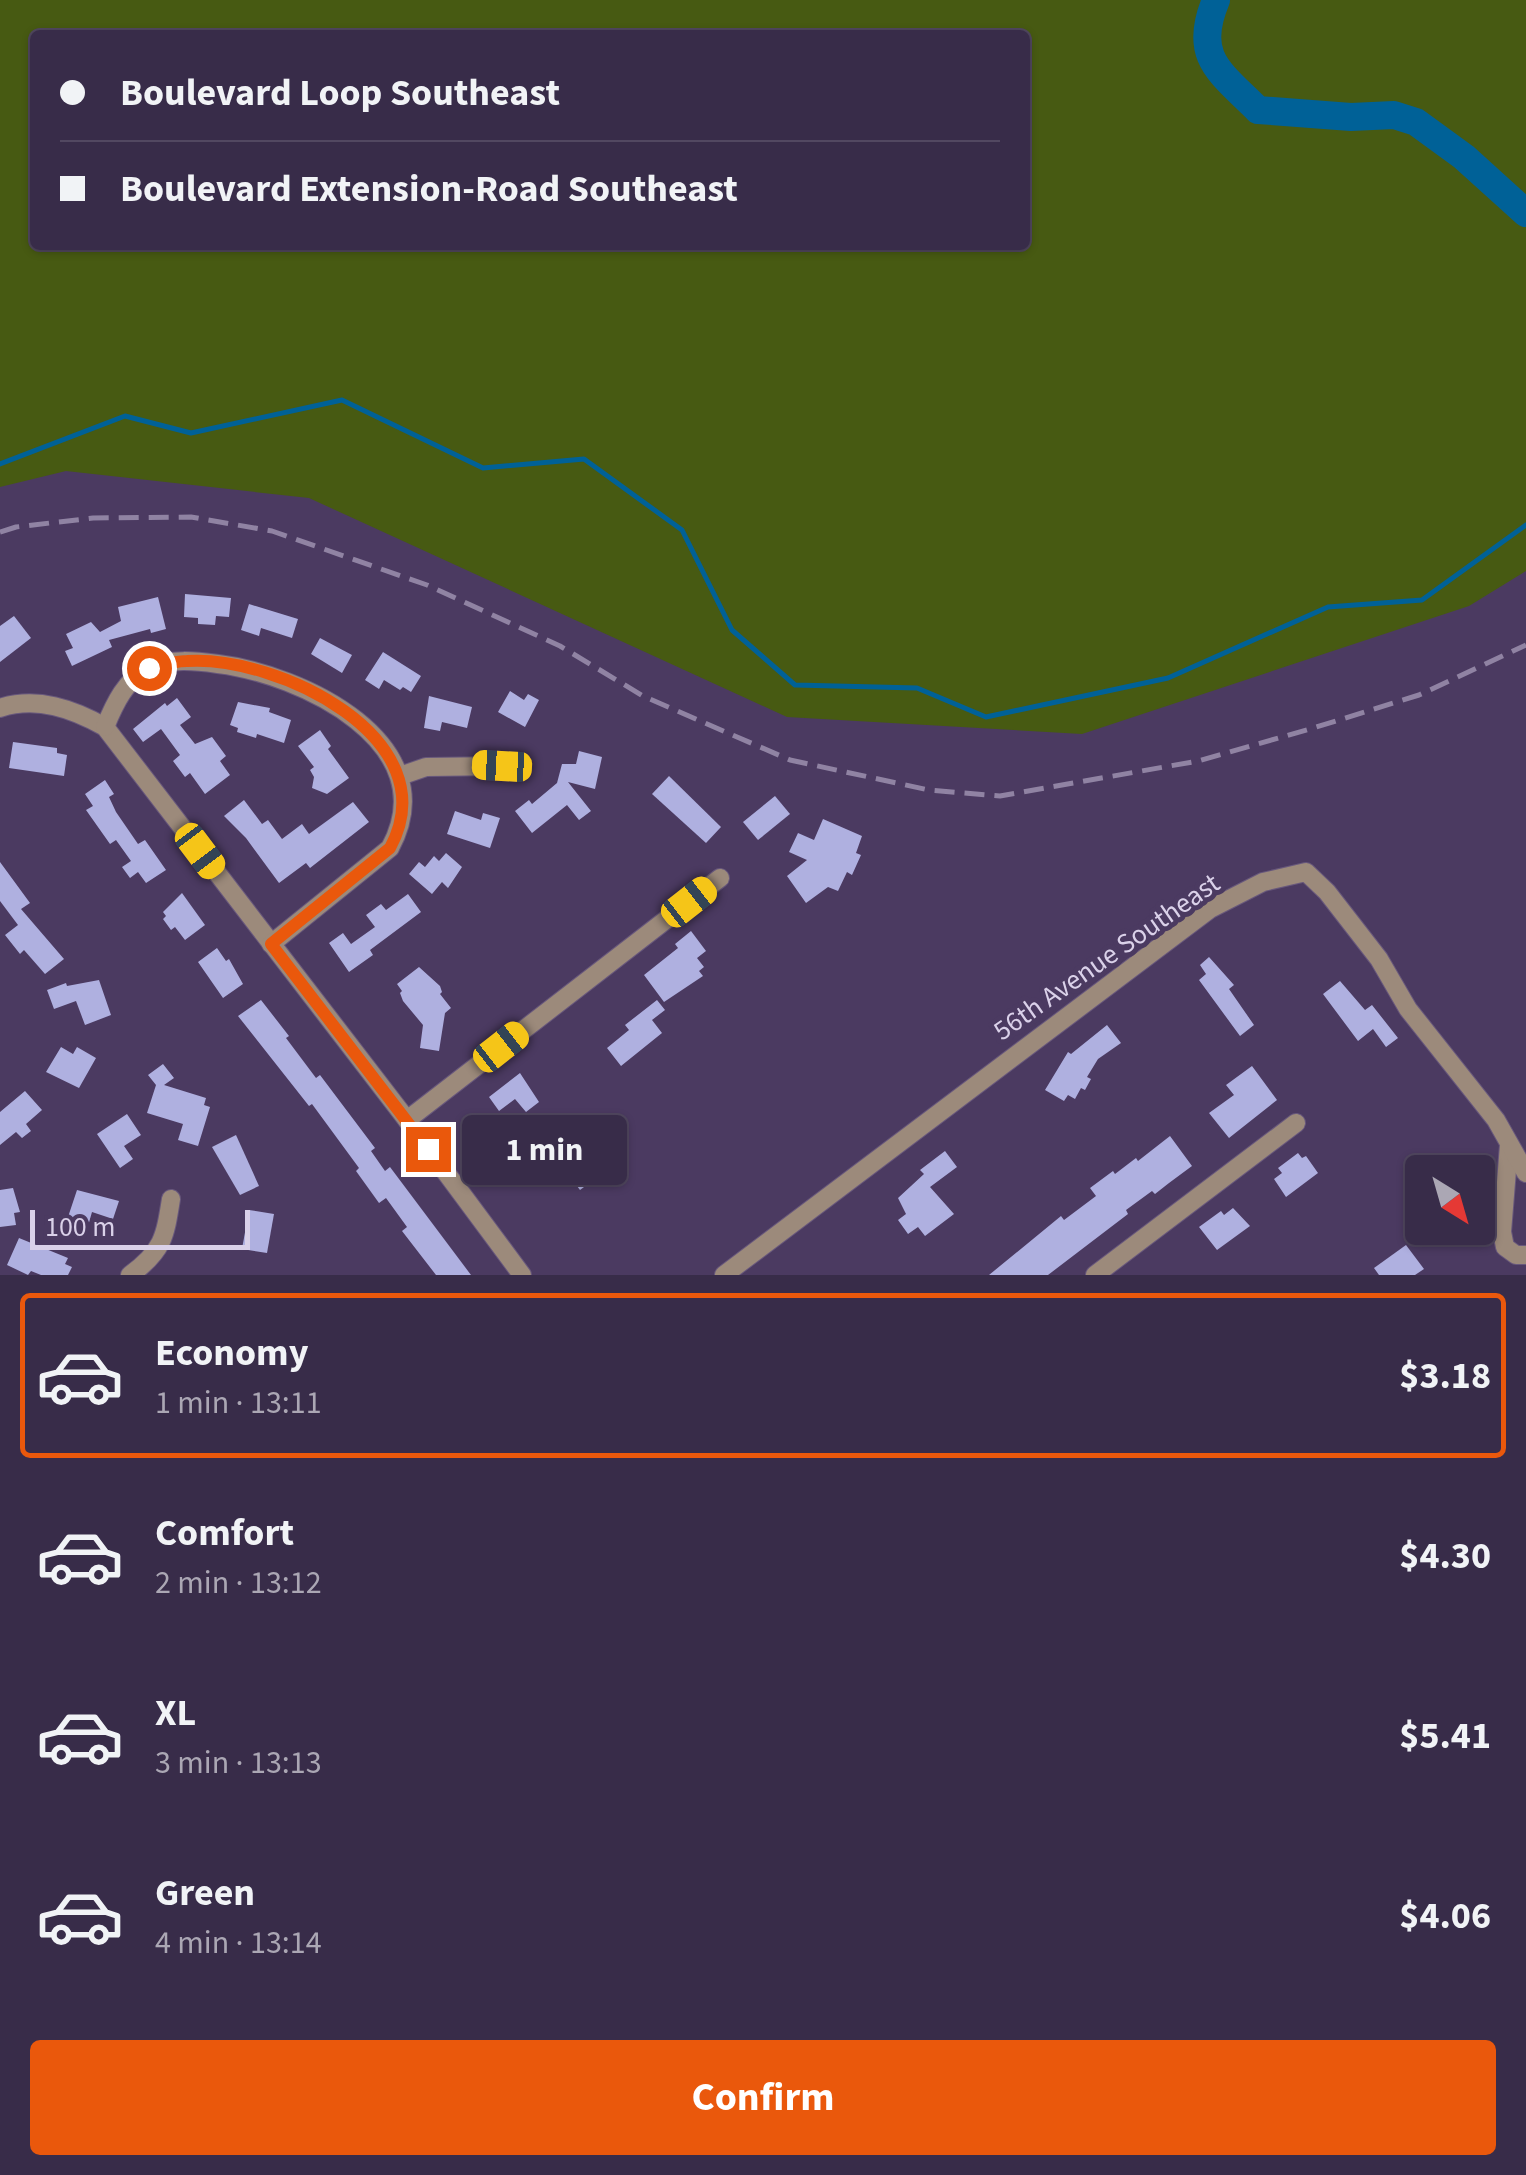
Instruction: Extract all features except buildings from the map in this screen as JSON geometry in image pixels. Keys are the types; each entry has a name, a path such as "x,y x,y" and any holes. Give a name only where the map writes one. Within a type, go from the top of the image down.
{"street":[{"path":"105,727 119,695 149,668 189,660 236,666 284,680 336,703 368,731 392,760 400,776 403,799 399,832 390,848 271,944"},
{"path":"0,708 11,704 50,704 82,714 105,727 522,1275"},
{"path":"400,776 426,766 502,766"},
{"name":"56th Avenue Southeast","path":"724,1275 1210,910 1263,882 1306,872 1328,892 1379,960 1408,1010 1496,1120 1526,1173"},
{"path":"407,1120 720,878"},
{"path":"1095,1275 1296,1124"},
{"path":"1508,1144 1502,1232 1505,1247 1516,1255 1526,1256"},
{"path":"130,1275 156,1252 165,1238 170,1199"}],"green space":[{"path":"0,0 1526,0 1526,571 1469,606 1082,734 787,717 309,498 66,471 0,487"}],"waterway":[{"path":"1216,0 1209,20 1209,50 1222,74 1258,110 1351,117 1394,115 1416,122 1464,157 1526,213"},
{"path":"0,464 125,416 191,433 342,400 483,468 584,459 682,530 732,630 795,685 917,688 986,717 1168,678 1328,607 1422,600 1526,525"}],"railway":[{"path":"0,532 93,518 191,517 272,531 427,585 560,646 643,696 790,760 929,790 1000,796 1198,761 1310,729 1419,695 1526,645"}],"route":[{"path":"149,668 189,660 236,666 284,680 336,703 368,731 392,760 400,776 403,799 399,832 390,848 271,944 428,1149"}]}
